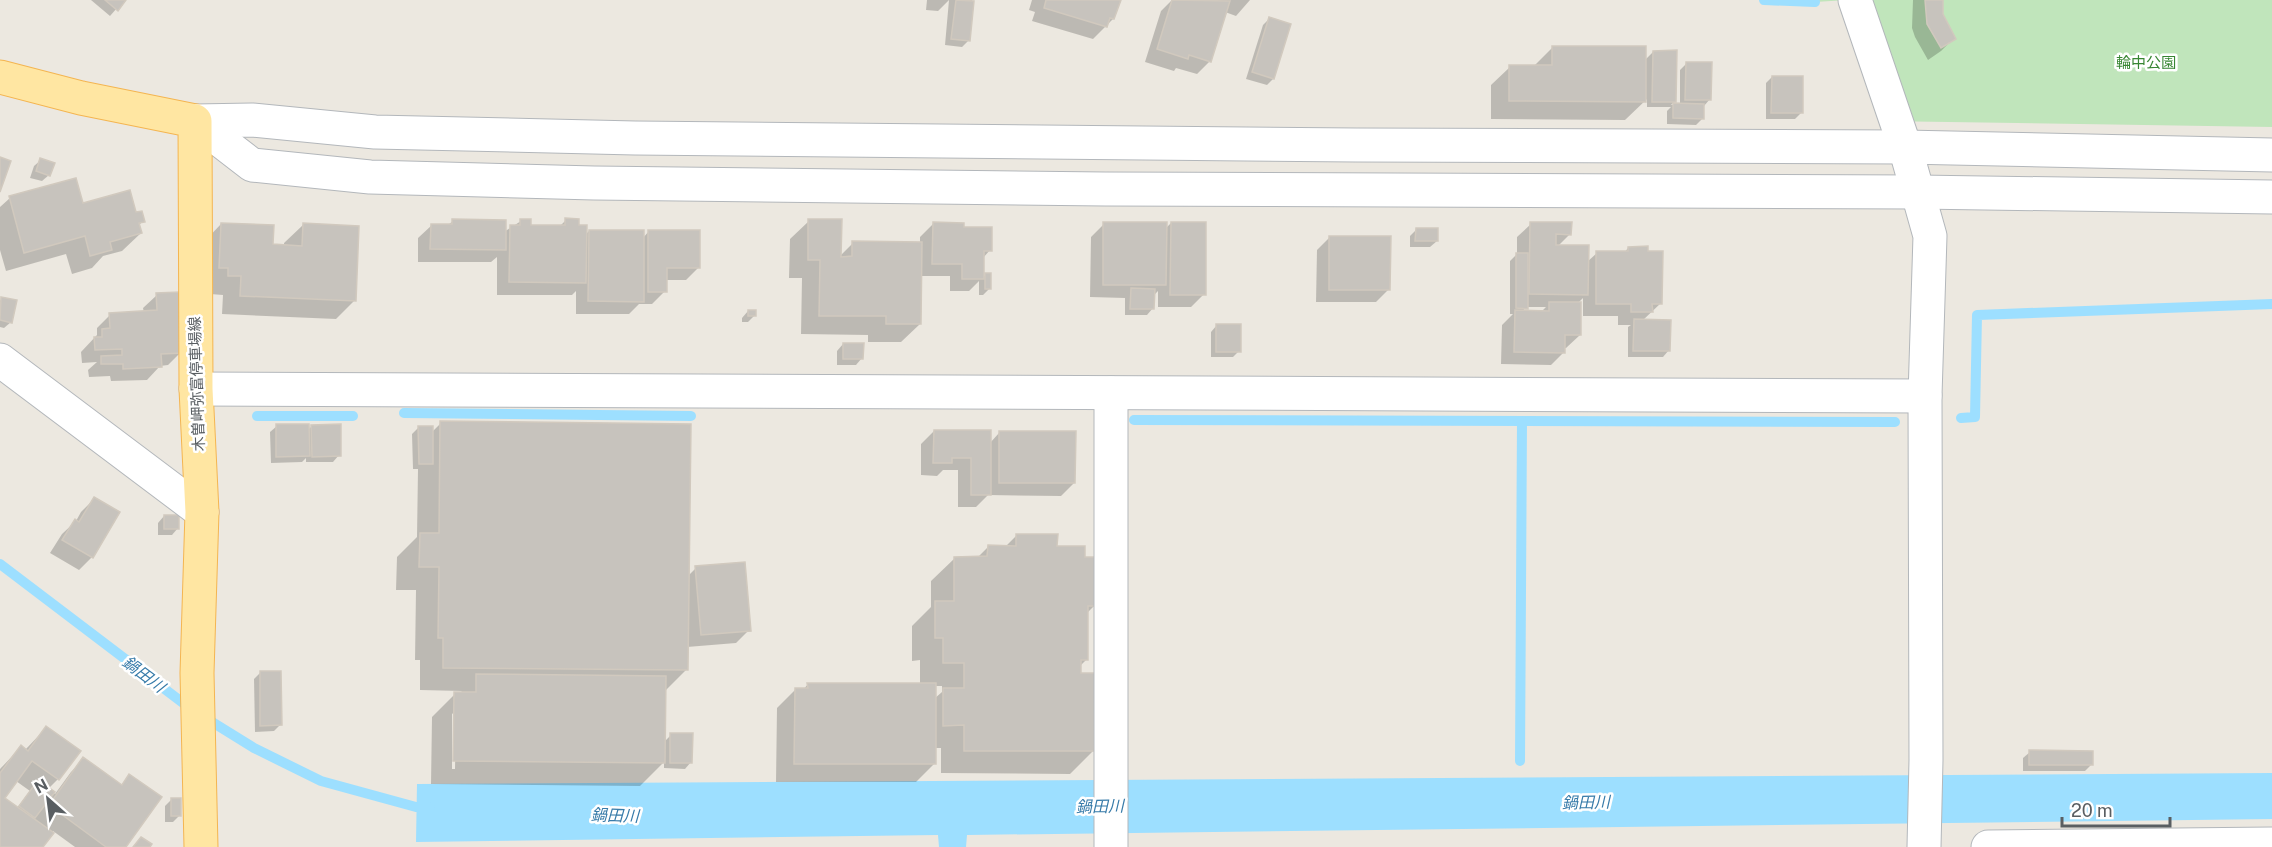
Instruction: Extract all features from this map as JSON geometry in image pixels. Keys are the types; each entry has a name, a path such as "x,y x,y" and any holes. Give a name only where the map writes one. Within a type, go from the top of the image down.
{"main road":[{"path":"0,77 81,98 195,121"},
{"name":"木曽岬弥富停車場線","path":"195,121 196,389 202,512 197,673 201,847"}],"street":[{"path":"1855,0 1905,147 1930,236 1925,396 1926,760 1924,847"},
{"path":"195,121 252,120 375,132 615,138 1321,145 1905,147 2272,154"},
{"path":"195,121 252,165 370,177 594,183 1105,189 1918,192 2272,197"},
{"path":"0,360 202,512"},
{"path":"196,389 1925,396"},
{"path":"1111,393 1111,844"},
{"path":"1988,847 2272,844"}],"green space":[{"path":"1764,0 1847,0 1815,2"},
{"name":"輪中公園","path":"1847,0 2272,0 2272,127 1879,121"}],"water":[{"path":"2272,773 2272,819 967,835 966,847 939,847 938,835 416,842 417,784"}],"building":[{"path":"105,0 126,0 118,11"},
{"path":"956,0 974,1 970,41 951,39"},
{"path":"1046,0 1121,0 1114,19 1110,18 1107,27 1044,8"},
{"path":"1172,0 1230,1 1211,62 1189,55 1188,59 1157,49"},
{"path":"1925,0 1943,0 1943,14 1956,39 1941,48 1927,24"},
{"path":"1269,17 1291,24 1274,79 1252,72"},
{"path":"1552,46 1646,46 1646,102 1509,101 1509,65 1552,65"},
{"path":"1677,50 1676,102 1652,102 1653,51"},
{"path":"1686,62 1712,62 1711,100 1685,100"},
{"path":"1772,76 1803,76 1803,113 1771,113"},
{"path":"1673,103 1704,104 1704,119 1673,118"},
{"path":"0,157 11,161 0,192"},
{"path":"40,158 55,163 50,176 36,171"},
{"path":"76,178 83,203 130,190 136,212 142,211 145,222 139,223 142,233 110,242 112,250 90,256 85,236 24,253 9,196"},
{"path":"565,218 579,219 579,225 587,225 586,283 509,282 510,225 520,225 520,219 531,219 531,225 565,225"},
{"path":"452,219 506,220 506,250 430,249 431,224 452,224"},
{"path":"808,219 842,219 841,257 852,256 852,241 922,242 921,324 886,324 886,316 819,316 820,260 808,260"},
{"path":"933,222 964,223 964,227 992,227 992,251 984,251 984,279 962,279 962,264 932,264"},
{"path":"1103,222 1167,222 1166,285 1103,285"},
{"path":"1171,222 1206,222 1206,295 1170,295"},
{"path":"1530,222 1572,222 1571,235 1556,234 1556,245 1589,245 1588,295 1529,294"},
{"path":"221,223 274,225 273,244 302,246 303,223 359,226 356,301 240,296 241,276 228,276 228,268 219,268"},
{"path":"1416,228 1438,228 1438,241 1415,241"},
{"path":"589,230 644,230 644,302 588,301"},
{"path":"648,230 700,230 700,268 667,268 667,292 648,292"},
{"path":"1329,236 1391,236 1390,290 1329,290"},
{"path":"1648,246 1648,251 1663,251 1662,304 1652,304 1653,312 1631,312 1631,304 1596,304 1596,251 1628,251 1628,247"},
{"path":"1516,253 1528,253 1528,309 1516,308"},
{"path":"985,273 991,273 991,289 985,289"},
{"path":"1131,288 1155,289 1154,309 1130,309"},
{"path":"180,292 183,353 161,354 162,367 123,369 123,364 101,364 101,356 122,355 122,349 95,350 94,337 102,337 102,329 110,328 109,313 157,310 156,293"},
{"path":"1,297 17,300 12,323 0,320"},
{"path":"1549,302 1581,302 1581,335 1565,335 1565,353 1514,352 1515,310 1549,311"},
{"path":"748,310 756,310 756,316 748,316"},
{"path":"1634,319 1671,320 1670,351 1633,351"},
{"path":"1216,324 1241,324 1241,352 1216,352"},
{"path":"843,343 864,343 863,359 843,359"},
{"path":"440,421 691,424 688,670 443,668 443,638 438,638 439,567 419,567 420,533 439,533"},
{"path":"276,424 309,424 310,456 276,457"},
{"path":"341,424 341,456 312,457 311,425"},
{"path":"418,426 433,426 433,464 419,464"},
{"path":"934,430 991,430 991,495 971,495 971,458 952,458 952,463 933,463"},
{"path":"999,431 1076,431 1075,483 999,483"},
{"path":"94,497 120,512 93,558 62,540 75,519 79,522"},
{"path":"164,515 179,515 179,529 164,529"},
{"path":"1016,534 1058,534 1057,546 1085,546 1085,557 1096,557 1096,606 1088,606 1088,660 1081,660 1081,673 1095,673 1094,751 964,751 964,725 943,726 943,688 964,688 964,663 943,663 943,638 935,638 935,601 954,601 954,557 987,556 988,545 1016,546"},
{"path":"745,562 751,631 701,635 695,566"},
{"path":"260,671 281,671 282,725 260,726"},
{"path":"476,674 666,676 665,763 453,761 454,692 476,692"},
{"path":"807,683 936,683 936,764 794,764 795,688 808,688"},
{"path":"46,726 81,751 59,780 32,761 5,798 54,833 43,847 0,847 0,773 21,745 28,751"},
{"path":"670,733 693,733 692,763 670,763"},
{"path":"2029,750 2093,751 2093,765 2029,765"},
{"path":"83,757 122,785 129,774 162,797 126,847 106,847 49,805"},
{"path":"38,780 55,792 35,818 19,806"},
{"path":"171,798 181,798 181,816 171,816"},
{"path":"141,837 152,844 150,847 133,847"}],"waterway":[{"path":"1764,0 1815,2"},
{"path":"1961,418 1975,417 1977,315 2272,304"},
{"path":"404,413 691,416"},
{"path":"257,416 353,416"},
{"path":"1134,420 1895,422"},
{"path":"1520,761 1522,421"},
{"name":"鍋田川","path":"0,564 191,709"},
{"name":"鍋田川","path":"204,717 254,748 321,781 416,807 430,807"}]}
